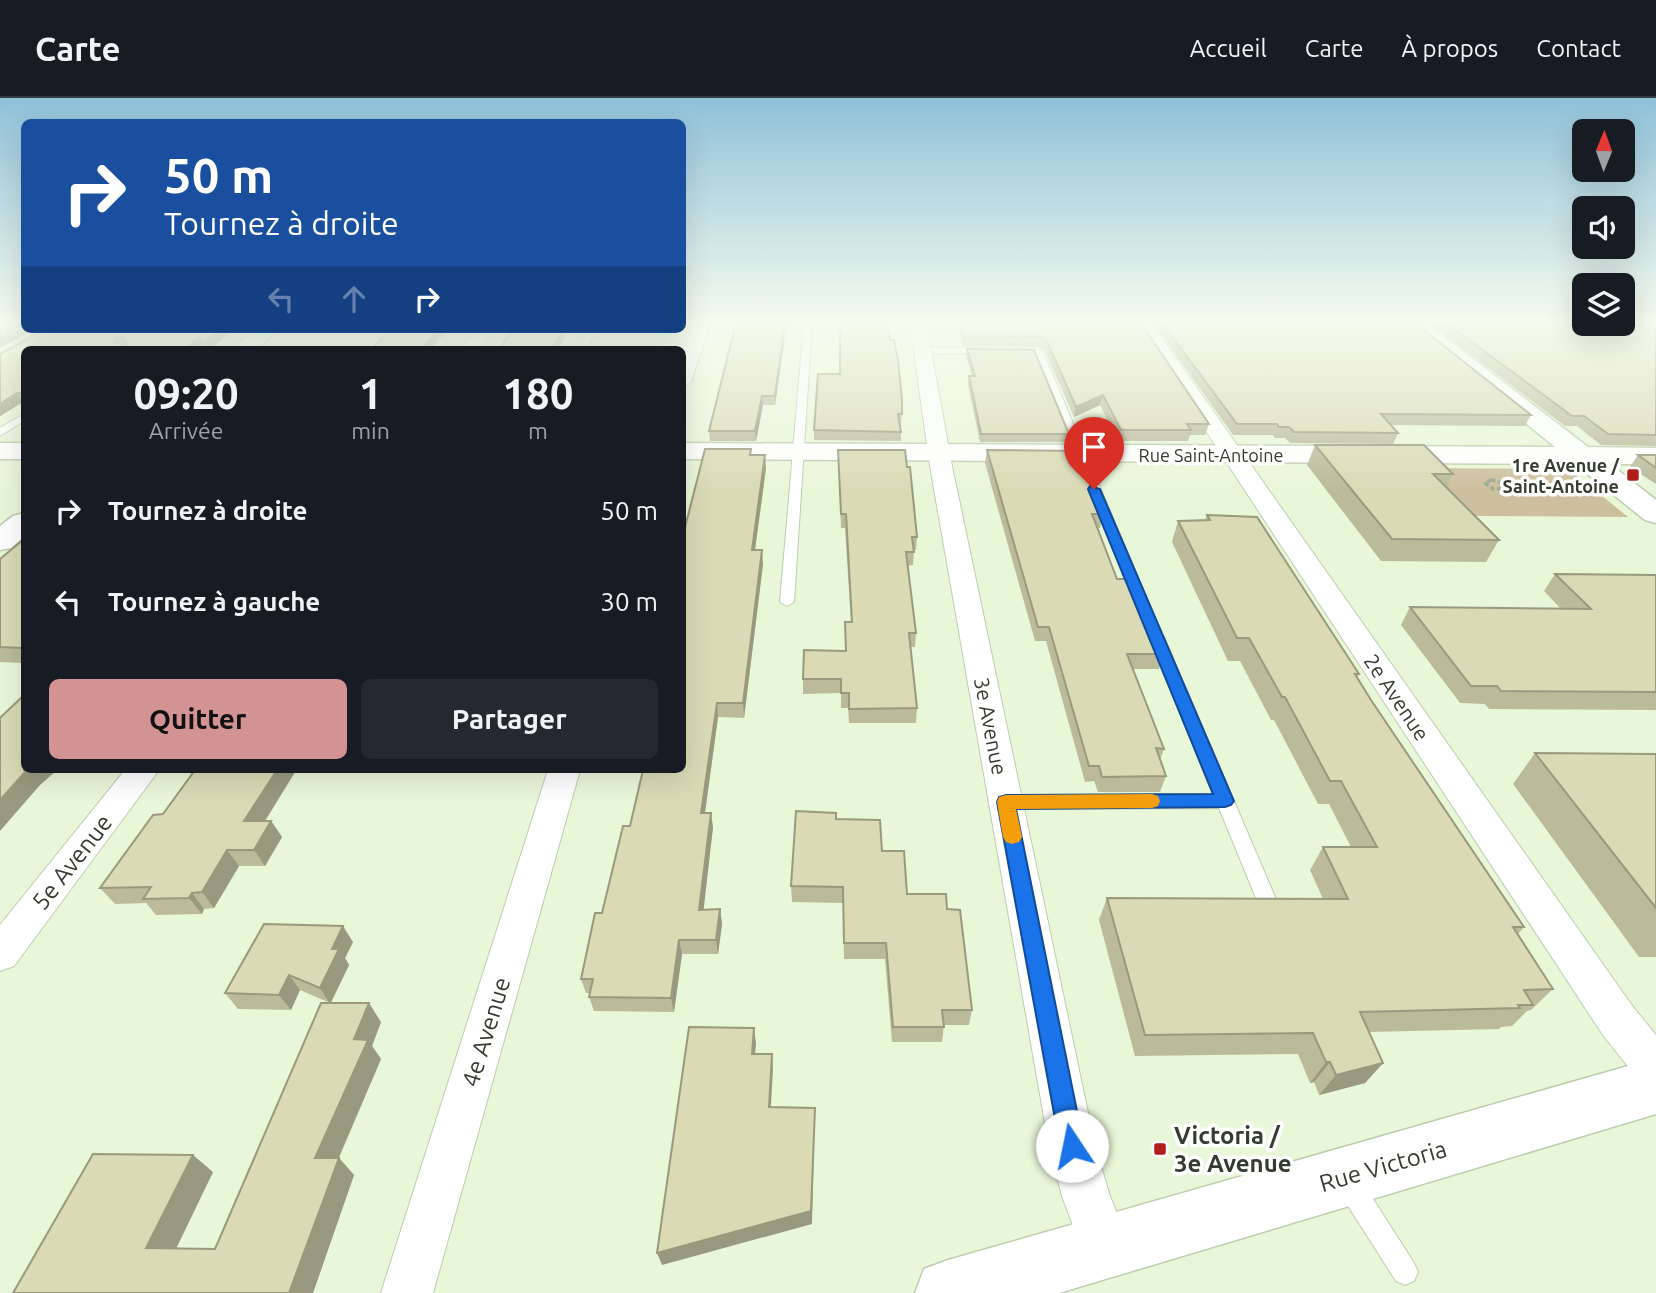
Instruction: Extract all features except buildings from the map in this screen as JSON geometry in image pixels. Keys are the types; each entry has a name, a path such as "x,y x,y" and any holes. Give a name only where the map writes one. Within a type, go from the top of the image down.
{"street":[{"name":"3e Avenue","path":"927,379 1072,1146 1086,1196 1106,1248"},
{"name":"2e Avenue","path":"1181,379 1618,1021 1656,1068"},
{"path":"1484,379 1656,514"},
{"path":"0,451 21,451"},
{"name":"Rue Saint-Antoine","path":"686,451 1656,456"},
{"path":"0,541 21,524"},
{"name":"5e Avenue","path":"0,954 141,773"},
{"name":"4e Avenue","path":"407,1293 563,773"},
{"name":"Rue Victoria","path":"948,1293 1656,1086"}],"lane":[{"path":"787,602 805,379"},
{"path":"1049,379 1265,897"},
{"path":"0,433 21,419"},
{"path":"1006,802 1225,801"},
{"path":"1344,1177 1405,1272"}],"shaded area":[{"path":"1425,468 1569,469 1628,517 1471,516"}],"slow traffic":[{"path":"1012,837 1006,802 1152,801"}],"place":[{"name":"1re Avenue / Saint-Antoine","path":"1633,475"},
{"name":"Victoria / 3e Avenue","path":"1160,1149"}],"route":[{"path":"1072,1146 1006,802 1225,801 1094,489"}]}
